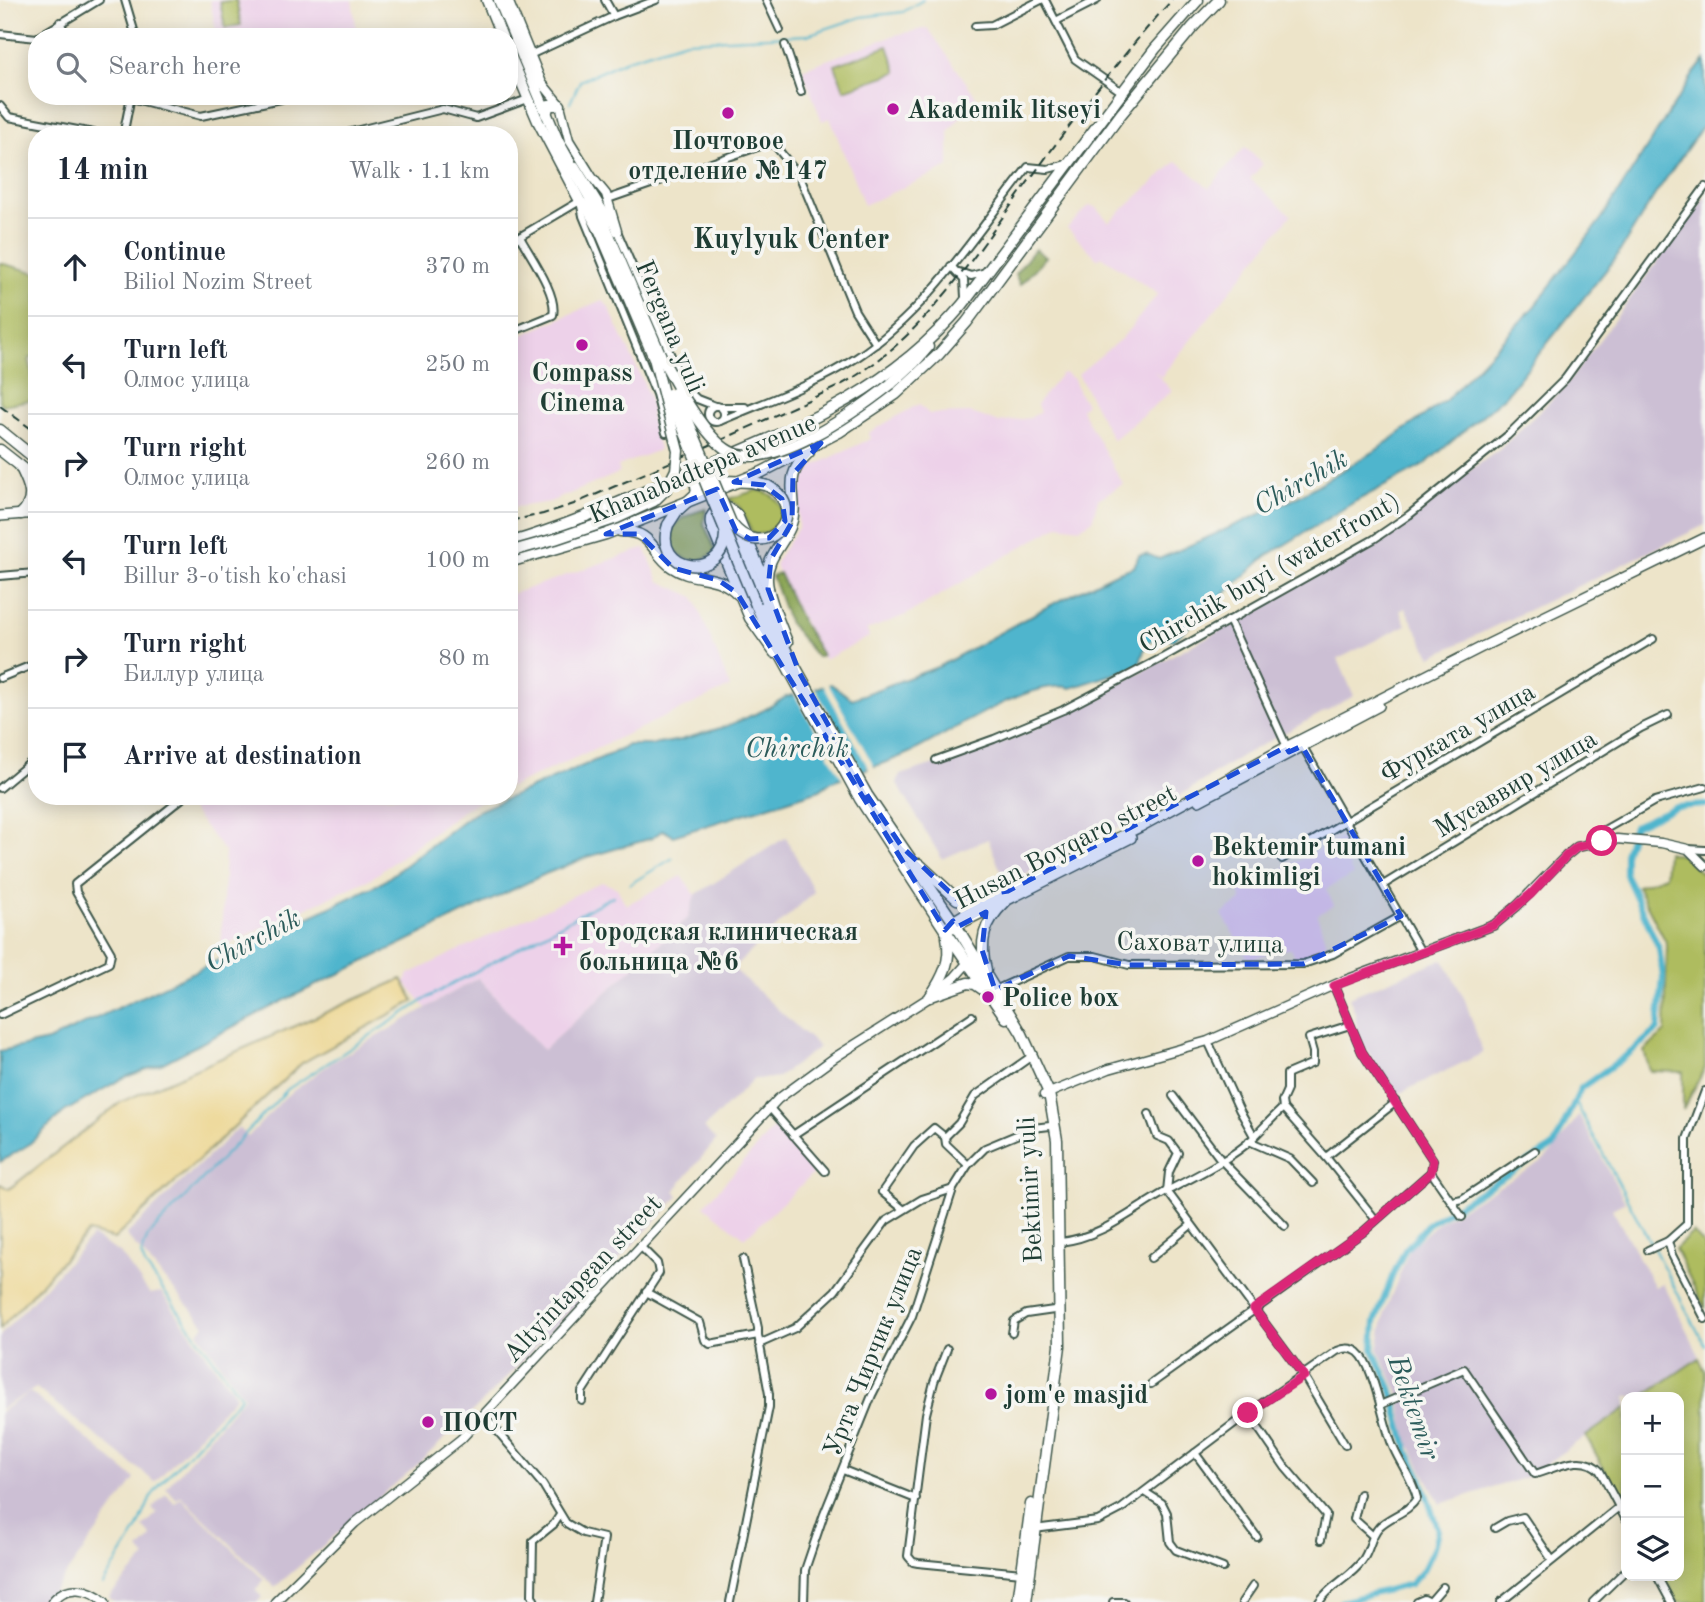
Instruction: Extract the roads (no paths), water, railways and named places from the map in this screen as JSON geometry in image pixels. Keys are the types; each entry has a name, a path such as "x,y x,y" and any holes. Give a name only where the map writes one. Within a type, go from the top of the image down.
{"main road":[{"path":"488,0 499,28"},
{"name":"Fergana yuli","path":"499,0 511,28"},
{"path":"1197,0 1209,10"},
{"name":"Khanabadtepa avenue","path":"518,540 629,499 725,459 815,419 880,381 938,332 964,304 1122,92 1197,0"},
{"name":"Khanabadtepa avenue","path":"518,559 606,534 762,472 821,443 895,394 946,346 981,304 1113,124 1219,0"},
{"name":"Fergana yuli","path":"518,45 558,141 604,223 760,604 795,674"},
{"name":"Fergana yuli","path":"518,75 580,201 600,231 657,357"},
{"path":"547,114 549,105 561,105"},
{"path":"657,357 716,441 731,452 747,457 768,455 801,441 851,413 891,384 915,362 938,332"},
{"path":"518,550 617,518 654,501 667,488 676,468 678,451 657,357"},
{"path":"0,430 28,453"},
{"path":"768,589 771,559 792,522 793,474 802,459 821,443"},
{"path":"0,450 28,472"},
{"path":"682,476 691,477 697,484 698,494 677,511 668,525 665,539 671,554 679,562 695,566 708,563 720,553 725,542 727,525 741,535 756,540 769,538 780,530 786,517 780,495 768,486 725,481 719,475 719,466 725,459"},
{"path":"20,466 28,486"},
{"path":"21,514 28,504"},
{"path":"728,508 737,515 768,589 795,674 760,634 744,603 710,525 712,516 718,510 728,508"},
{"path":"0,516 28,514"},
{"path":"606,534 622,531 642,535 673,568 724,583 737,593 744,603"},
{"name":"Husan Boyqaro street","path":"1301,743 1705,538"},
{"name":"Husan Boyqaro street","path":"945,930 1008,891 1140,827 1288,749 1705,544"},
{"name":"Bektimir yuli","path":"795,674 864,797 945,930 970,959 1022,1034 1046,1094 1057,1140 1060,1346 1026,1602"},
{"name":"Husan Boyqaro street","path":"955,924 1005,902 1146,830 1288,749"},
{"name":"Bektimir yuli","path":"864,797 955,924 970,959 991,989 1046,1094 1054,1191 1051,1380 1018,1602"},
{"path":"902,847 957,899 970,901 1008,891"},
{"path":"930,997 968,983 991,989 982,950 983,936 988,920 1005,902"},
{"path":"930,997 943,977 948,963 949,947 945,930"}],"street":[{"path":"51,28 99,0"},
{"path":"125,0 133,28"},
{"path":"508,0 544,87 561,105 569,140 608,200 617,231"},
{"path":"605,0 614,16"},
{"path":"530,55 614,16 656,0"},
{"path":"766,0 780,30"},
{"path":"975,26 992,25 1043,0 1075,59 1122,92"},
{"path":"1056,21 1097,0"},
{"path":"60,22 63,28"},
{"path":"0,34 28,36"},
{"path":"785,45 801,92"},
{"path":"518,103 528,99"},
{"path":"125,126 129,105"},
{"path":"160,105 201,116 253,105"},
{"path":"375,126 443,109 476,118 512,105"},
{"path":"0,106 9,117 56,126"},
{"path":"558,141 600,199 617,231 682,381 697,399 717,407 724,414 720,421"},
{"path":"608,200 763,145 774,144 800,177 855,311 876,344"},
{"path":"708,417 713,422 720,421 834,371 876,344 921,302 1028,167 1048,169 1067,164"},
{"name":"Chirchik buyi (waterfront)","path":"936,760 1053,715 1162,658 1374,539 1436,495 1507,436 1565,379 1705,187"},
{"path":"518,329 553,315 554,310 550,289 520,237 580,201 583,216 656,394 666,433 708,417"},
{"path":"951,266 966,285 964,304"},
{"path":"958,272 971,276 988,271"},
{"path":"656,394 663,398 673,398 679,393 682,381"},
{"path":"708,417 710,409 717,407 751,407"},
{"path":"0,576 28,571"},
{"path":"1229,620 1288,749"},
{"name":"Фурката улица","path":"1282,859 1653,639"},
{"path":"0,678 28,667"},
{"name":"Мусаввир улица","path":"1383,885 1641,728 1668,715"},
{"path":"1301,743 1421,952"},
{"path":"0,788 28,765"},
{"path":"1587,844 1590,838 1655,801 1705,787"},
{"path":"0,1015 110,962 110,951 76,892 75,884 174,805"},
{"path":"1046,1094 1109,1069 1208,1041 1334,986 1494,925 1531,894 1577,847 1617,839 1705,849"},
{"path":"1688,849 1705,866"},
{"name":"Саховат улица","path":"991,989 1069,956 1095,956 1129,965 1303,964 1333,954 1401,916"},
{"name":"Altyintapgan street","path":"275,1602 355,1523 461,1439 769,1107 792,1087 834,1058 930,997 955,977 970,959"},
{"path":"1151,1384 1363,1232 1431,1172 1433,1160 1362,1052 1334,986"},
{"path":"793,1135 972,1016"},
{"path":"1350,1025 1309,1038 1313,1063 1287,1074 1287,1090 1282,1101 1283,1108 1377,1220"},
{"path":"1208,1041 1251,1139 1290,1159 1313,1183"},
{"path":"945,1137 959,1123 975,1096 1029,1058"},
{"path":"1648,1250 1665,1242 1687,1224 1687,1139 1705,1091"},
{"path":"1173,1096 1221,1160 1285,1226"},
{"path":"1326,1157 1396,1102"},
{"path":"769,1107 825,1171"},
{"path":"1060,1242 1084,1238 1095,1233 1182,1185 1251,1139 1283,1108"},
{"path":"1149,1114 1157,1136 1169,1141 1178,1153 1169,1172 1167,1191 1304,1376 1345,1445"},
{"name":"Урта Чирчик улица","path":"804,1602 809,1556 824,1514 872,1395 912,1316 953,1189 968,1165 985,1148 1033,1128 1050,1126"},
{"path":"902,1209 882,1192 914,1146 934,1128 968,1165"},
{"path":"1454,1202 1535,1151"},
{"path":"1431,1172 1462,1217"},
{"path":"760,1344 796,1328 835,1291 886,1221 922,1199 953,1189"},
{"path":"1151,1258 1191,1225"},
{"path":"1665,1242 1705,1319"},
{"path":"582,1401 582,1392 657,1277 657,1263 640,1246"},
{"path":"730,1602 769,1407 758,1328 743,1259"},
{"path":"646,1292 699,1322 705,1340 710,1344 758,1335"},
{"path":"1012,1333 1014,1321 1019,1317 1054,1310"},
{"path":"1034,1529 1098,1521 1121,1509 1248,1413 1344,1348 1357,1352 1363,1358 1392,1447 1417,1498 1410,1508 1381,1525 1373,1536 1364,1559 1319,1602"},
{"path":"947,1349 934,1382 926,1414 908,1552 913,1562 1022,1573"},
{"path":"1380,1405 1464,1369 1535,1474 1578,1462 1594,1465 1600,1471 1625,1518"},
{"path":"1248,1413 1285,1466 1326,1515 1321,1539"},
{"path":"484,1415 543,1485 560,1515 573,1528 604,1538 594,1602"},
{"path":"1195,1453 1257,1537"},
{"path":"843,1470 916,1499"},
{"path":"1145,1492 1162,1503 1167,1513 1170,1542 1176,1550 1223,1568"},
{"path":"1360,1494 1354,1519 1373,1536"},
{"path":"1501,1602 1619,1507"},
{"path":"534,1601 533,1541 554,1524 560,1515"},
{"path":"1495,1528 1507,1521 1523,1517 1552,1560"},
{"path":"1593,1602 1621,1575"},
{"path":"1660,1581 1671,1602"},
{"path":"1242,1602 1253,1586"},
{"path":"1417,1602 1424,1599 1430,1602 1443,1587"},
{"path":"52,1602 61,1592 70,1589 91,1592 105,1602"},
{"path":"1113,1602 1124,1602"}],"water":[{"name":"Chirchik","path":"1705,60 1705,123 1656,193 1615,259 1505,396 1424,465 1356,501 1265,557 1174,640 1158,637 1146,644 1139,666 1071,688 1055,687 1014,698 913,751 832,781 820,790 673,836 663,830 652,838 591,856 545,874 275,1005 161,1064 123,1078 64,1112 28,1145 0,1162 0,1051 48,1041 383,882 473,813 492,805 518,805 518,794 628,745 652,745 681,740 727,726 786,697 831,684 852,699 940,666 1045,608 1134,567 1139,555 1147,554 1159,559 1292,500 1375,451 1446,400 1533,308 1602,218 1694,73"}],"waterway":[{"path":"570,103 580,81 631,58 686,41 807,35 861,17 903,12 923,0"},
{"name":"Bektemir","path":"1341,1602 1411,1584 1423,1570 1434,1547 1438,1530 1420,1475 1408,1452 1391,1388 1373,1350 1375,1322 1392,1277 1405,1250 1428,1224 1554,1146 1581,1088 1658,1029 1663,977 1659,948 1625,873 1625,854 1634,826 1676,807 1705,805"},
{"path":"630,884 673,858"},
{"path":"103,1584 137,1530 151,1497 162,1482 241,1397 145,1265 141,1255 148,1236 288,1089 429,997 613,896"},
{"path":"1576,1103 1651,1244"},
{"path":"1654,1249 1705,1345"}],"railway":[{"path":"518,519 574,504 839,386 868,368 918,325 940,300 1093,94 1172,0"},
{"path":"0,406 28,426"}],"place":[{"name":"Akademik litseyi","path":"893,109"},
{"name":"Почтовое отделение №147","path":"728,113"},
{"name":"Compass Cinema","path":"582,345"},
{"name":"Bektemir tumani hokimligi","path":"1198,861"},
{"name":"Городская клиническая больница №6","path":"563,946"},
{"name":"Police box","path":"988,997"},
{"name":"jom'e masjid","path":"991,1394"},
{"name":"ПОСТ","path":"428,1422"}],"district":[{"name":"Kuylyuk Center","path":"791,238"}]}
